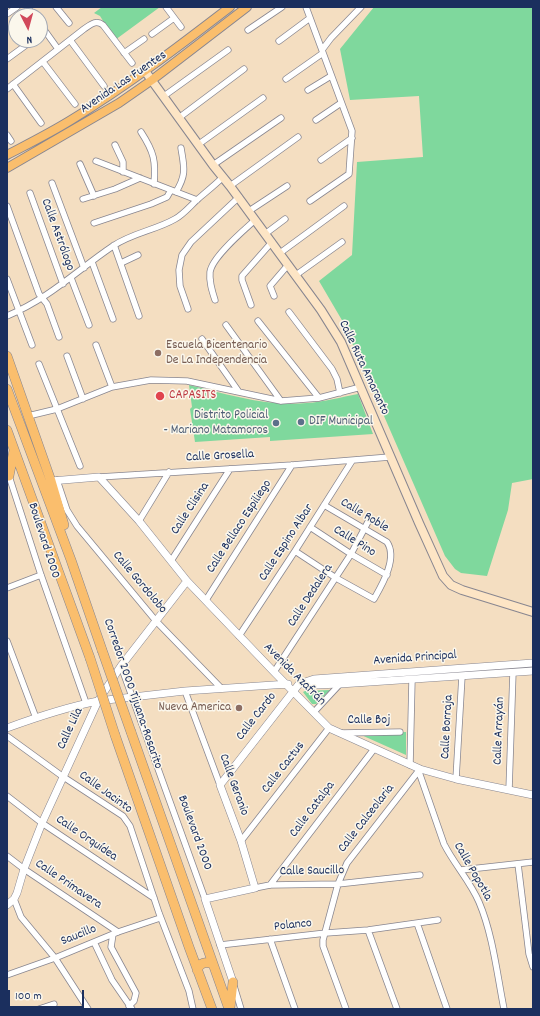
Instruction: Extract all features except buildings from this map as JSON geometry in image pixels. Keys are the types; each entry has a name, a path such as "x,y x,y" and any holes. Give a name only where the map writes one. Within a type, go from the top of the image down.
{"highway":[{"path":"7,356 28,416 54,480 69,544 71,560"},
{"name":"Corredor 2000 Tijuana-Rosarito","path":"7,388 71,560 229,1009"},
{"path":"7,430 90,658 115,735 211,1008"},
{"path":"8,477 14,448"},
{"path":"189,947 197,947 205,942"},
{"path":"197,970 199,965 203,962 213,964"},
{"path":"229,1009 233,982"}],"main road":[{"name":"Avenida Las Fuentes","path":"7,156 70,121 145,71 230,7"},
{"name":"Avenida Las Fuentes","path":"7,168 119,103 152,80 247,7"},
{"name":"Calle Ruta Amaranto","path":"145,71 180,117 213,165 296,275 321,310 341,342 443,576 451,585 462,590 533,612"}],"street":[{"path":"7,14 17,7"},
{"path":"56,7 69,23"},
{"path":"166,7 181,27"},
{"path":"248,30 282,7"},
{"path":"306,7 352,131 349,174 310,201"},
{"path":"286,79 322,51 331,38 361,7"},
{"path":"152,34 174,18"},
{"path":"279,41 310,18"},
{"path":"7,89 43,62 58,48 94,22 103,25 132,62"},
{"path":"48,38 58,48"},
{"path":"124,53 144,39"},
{"path":"70,40 104,86"},
{"path":"7,59 22,48"},
{"path":"164,96 228,50"},
{"path":"43,62 75,104"},
{"path":"180,117 244,69"},
{"path":"308,90 331,76"},
{"path":"13,84 41,123"},
{"path":"199,144 263,98"},
{"path":"316,120 341,103"},
{"path":"213,165 281,118"},
{"path":"141,132 153,153 155,171 154,184"},
{"path":"7,135 11,141"},
{"path":"230,186 298,137"},
{"path":"321,160 352,138"},
{"path":"115,145 123,162 123,172"},
{"path":"94,223 151,204 167,197 182,181 184,174 181,148"},
{"path":"96,161 197,200"},
{"path":"80,164 94,196"},
{"path":"7,316 42,298 114,245 175,219 223,177"},
{"path":"83,199 115,189 140,178"},
{"path":"52,183 84,268"},
{"path":"249,211 287,186"},
{"name":"Calle Astrólogo","path":"30,193 63,284"},
{"path":"188,309 180,286 179,270 182,255 191,242 239,198"},
{"path":"7,206 39,294 47,304 59,337"},
{"path":"280,253 344,206"},
{"path":"266,234 285,219"},
{"path":"215,300 211,289 210,271 221,253 255,220"},
{"path":"251,305 242,276 272,242"},
{"path":"296,275 342,242"},
{"path":"114,245 139,316"},
{"path":"121,263 138,255"},
{"path":"92,262 112,319"},
{"path":"274,296 270,286 288,265"},
{"path":"71,278 89,325"},
{"path":"7,279 32,345"},
{"path":"289,312 332,369 337,379 340,393"},
{"path":"258,321 319,398"},
{"path":"226,325 281,401"},
{"path":"202,339 239,392"},
{"path":"96,345 112,387"},
{"path":"67,356 83,399"},
{"path":"39,364 80,466"},
{"path":"28,416 57,409 112,387 151,380 181,381 281,401 319,398 361,387"},
{"name":"Calle Grosella","path":"54,480 352,461 390,456"},
{"name":"Calle Espino Albar","path":"239,636 352,461"},
{"name":"Calle Bellaco Espiliego","path":"206,600 292,465"},
{"name":"Calle Clisina","path":"171,561 230,469"},
{"path":"139,522 169,472"},
{"name":"Boulevard 2000","path":"8,477 86,703"},
{"name":"Avenida Azafrán","path":"99,477 206,600 329,728 420,770 533,795"},
{"name":"Calle Gordolobo","path":"54,480 71,518 156,621 221,688"},
{"name":"Calle Roble","path":"324,505 364,530 387,542 391,552 387,575"},
{"name":"Calle Dedalera","path":"274,672 351,554 370,518"},
{"name":"Calle Pino","path":"310,527 351,554 387,575"},
{"path":"295,551 336,578 374,599 387,575"},
{"path":"7,588 41,576"},
{"name":"Calle Lila","path":"14,899 42,823 62,776 98,701 121,666 188,580"},
{"path":"7,641 36,718"},
{"name":"Avenida Principal","path":"300,684 314,679 533,663"},
{"name":"Boulevard 2000","path":"121,666 205,899 242,1009"},
{"name":"Avenida Principal","path":"7,728 86,703 133,696 221,688 286,684 340,684 533,671"},
{"name":"Calle Arrayán","path":"509,790 513,672"},
{"name":"Calle Borraja","path":"456,779 462,676"},
{"path":"410,765 412,680"},
{"name":"Calle Cardo","path":"220,785 300,684"},
{"path":"314,712 340,684"},
{"name":"Calle Geranio","path":"185,691 220,785 255,888"},
{"name":"Calle Cactus","path":"240,842 329,728"},
{"name":"Calle Boj","path":"340,732 400,732"},
{"name":"Calle Jacinto","path":"7,736 62,776 127,820 160,918 188,991 193,1009"},
{"name":"Calle Catalpa","path":"270,885 374,749"},
{"name":"Calle Popotla","path":"420,770 444,844 479,902 489,932 504,1009"},
{"name":"Calle Calceolaria","path":"346,1009 323,946 323,940 338,884 347,863 420,770"},
{"name":"Calle Orquídea","path":"7,796 42,823 154,898"},
{"name":"Calle Primavera","path":"7,856 115,933"},
{"path":"461,870 533,862"},
{"path":"518,864 529,954 533,967"},
{"name":"Calle Saucillo","path":"205,899 270,885 338,884 420,875"},
{"path":"7,905 14,899 21,917 55,958 88,1009"},
{"name":"Saucillo","path":"7,975 55,958 115,933 160,918"},
{"name":"Polanco","path":"220,945 326,933 368,930 438,920"},
{"path":"417,923 447,1009"},
{"path":"368,930 397,1009"},
{"path":"94,942 112,980 130,1007 134,1001 136,993 111,947 115,933"},
{"path":"270,939 295,1009"},
{"path":"39,1009 54,1004"}],"green space":[{"path":"102,7 160,7 115,40 100,16 94,13"},
{"path":"374,7 533,7 533,479 512,483 508,510 487,576 461,573 455,569 445,556 343,322 319,281 352,255 357,162 423,157 419,96 350,100 340,49"},
{"path":"189,385 247,399 292,404 326,401 358,394 373,434 270,441 270,437 195,442 190,409 192,407"},
{"path":"330,690 316,704 312,704 303,692 305,691"},
{"path":"406,732 406,755 359,734"}],"place":[{"name":"Escuela Bicentenario De La Independencia","path":"158,353"},
{"name":"CAPASITS","path":"160,396"},
{"name":"DIF Municipal","path":"301,422"},
{"name":"Distrito Policial - Mariano Matamoros","path":"276,423"},
{"name":"Nueva America","path":"239,708"}]}
